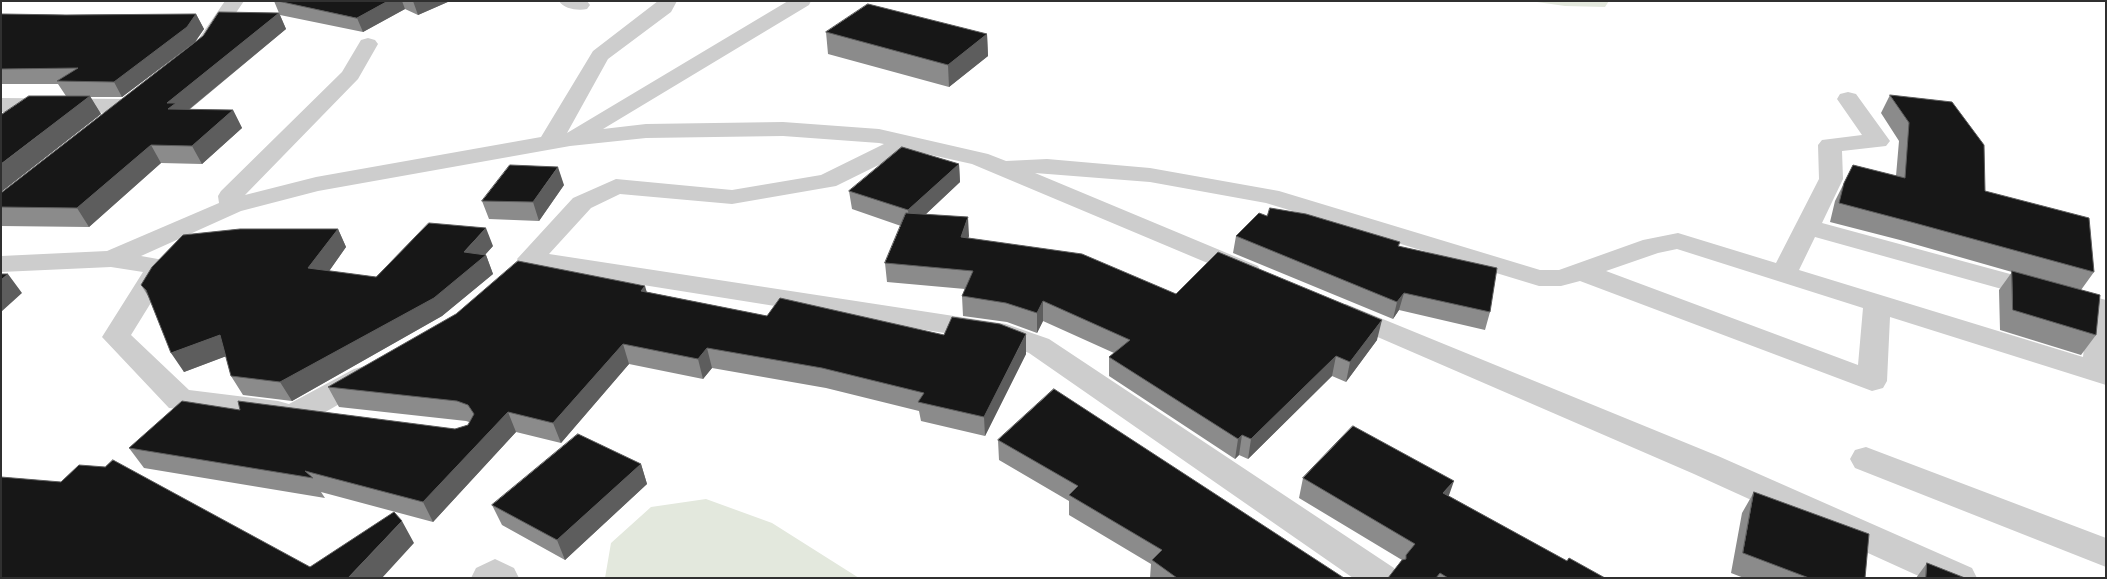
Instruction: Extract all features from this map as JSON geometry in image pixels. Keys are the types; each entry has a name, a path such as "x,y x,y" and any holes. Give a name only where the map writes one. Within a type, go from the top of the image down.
{"street":[{"path":"188,59 203,47 235,1"},
{"path":"560,141 600,55 664,8 668,1"},
{"path":"560,141 789,3"},
{"path":"232,206 230,196 351,75 368,44"},
{"path":"1784,274 1831,179 1830,146 1878,141 1848,98"},
{"path":"1,105 134,100 97,130"},
{"path":"111,258 232,206 316,184 560,141 646,130 783,130 879,136 980,159 1275,283"},
{"path":"906,142 826,181 732,197 616,186 582,203 520,268 1006,333 1040,346 1381,578"},
{"path":"1000,168 1047,166 1150,175 1270,196 1539,278 1561,278 1652,246 1678,242 2101,374 2102,308 1807,227"},
{"path":"1,264 111,258 160,267 116,337 180,400 346,421"},
{"path":"1579,271 1872,381 1877,304"},
{"path":"1321,302 1706,465 1959,578"},
{"path":"296,414 387,363"},
{"path":"1866,459 2106,553"},
{"path":"489,578 495,574 501,578"}],"shaded area":[{"path":"1530,1 1609,1 1605,7 1565,6"},
{"path":"706,499 772,523 859,578 605,578 611,543 651,507"}],"building":[{"path":"278,1 388,1 357,18"},
{"path":"868,4 987,34 948,65 826,32"},
{"path":"219,12 279,13 167,103 176,103 168,109 233,110 192,146 151,145 77,208 1,207 1,193 203,36"},
{"path":"1,14 196,14 187,27 114,82 57,81 78,68 1,69"},
{"path":"1890,95 1952,102 1984,145 1985,191 2089,218 2094,272 1839,203 1844,183 1853,165 1905,178 1909,123"},
{"path":"29,96 90,96 1,164 1,115"},
{"path":"902,147 959,164 908,210 849,191"},
{"path":"510,165 558,167 533,202 482,201"},
{"path":"1270,208 1306,214 1400,242 1398,246 1497,268 1490,312 1404,293 1397,302 1236,236 1259,213 1267,216"},
{"path":"906,213 968,217 961,237 1082,254 1176,294 1218,252 1382,320 1350,362 1336,356 1251,439 1242,435 1238,439 1109,357 1130,340 1043,301 1037,313 1006,303 962,296 973,271 885,263"},
{"path":"429,223 486,228 464,252 486,255 434,298 280,382 231,376 220,335 171,353 146,290 141,285 152,267 183,235 240,229 338,229 308,268 376,277"},
{"path":"518,261 645,286 641,291 767,316 780,298 944,335 952,317 1000,324 1026,334 984,417 918,402 924,393 822,368 707,348 698,359 623,344 553,423 508,412 423,502 305,471 313,478 129,448 182,401 240,410 238,401 455,429 468,425 474,414 468,405 457,401 328,387 456,314"},
{"path":"2012,271 2100,295 2096,335 2013,310"},
{"path":"1,274 8,274 1,280"},
{"path":"1054,389 1344,578 1177,578 1152,560 1162,550 1069,495 1078,486 998,440"},
{"path":"1353,426 1454,481 1443,493 1567,561 1569,558 1605,578 1448,578 1440,573 1436,578 1388,578 1402,560 1406,559 1406,555 1415,544 1303,478"},
{"path":"578,434 641,464 557,540 492,505"},
{"path":"113,460 310,567 394,512 402,521 348,578 1,578 1,477 61,482 79,465 105,467"},
{"path":"1754,492 1869,534 1865,578 1809,578 1743,553"},
{"path":"1927,563 1965,578 1926,578"}]}
